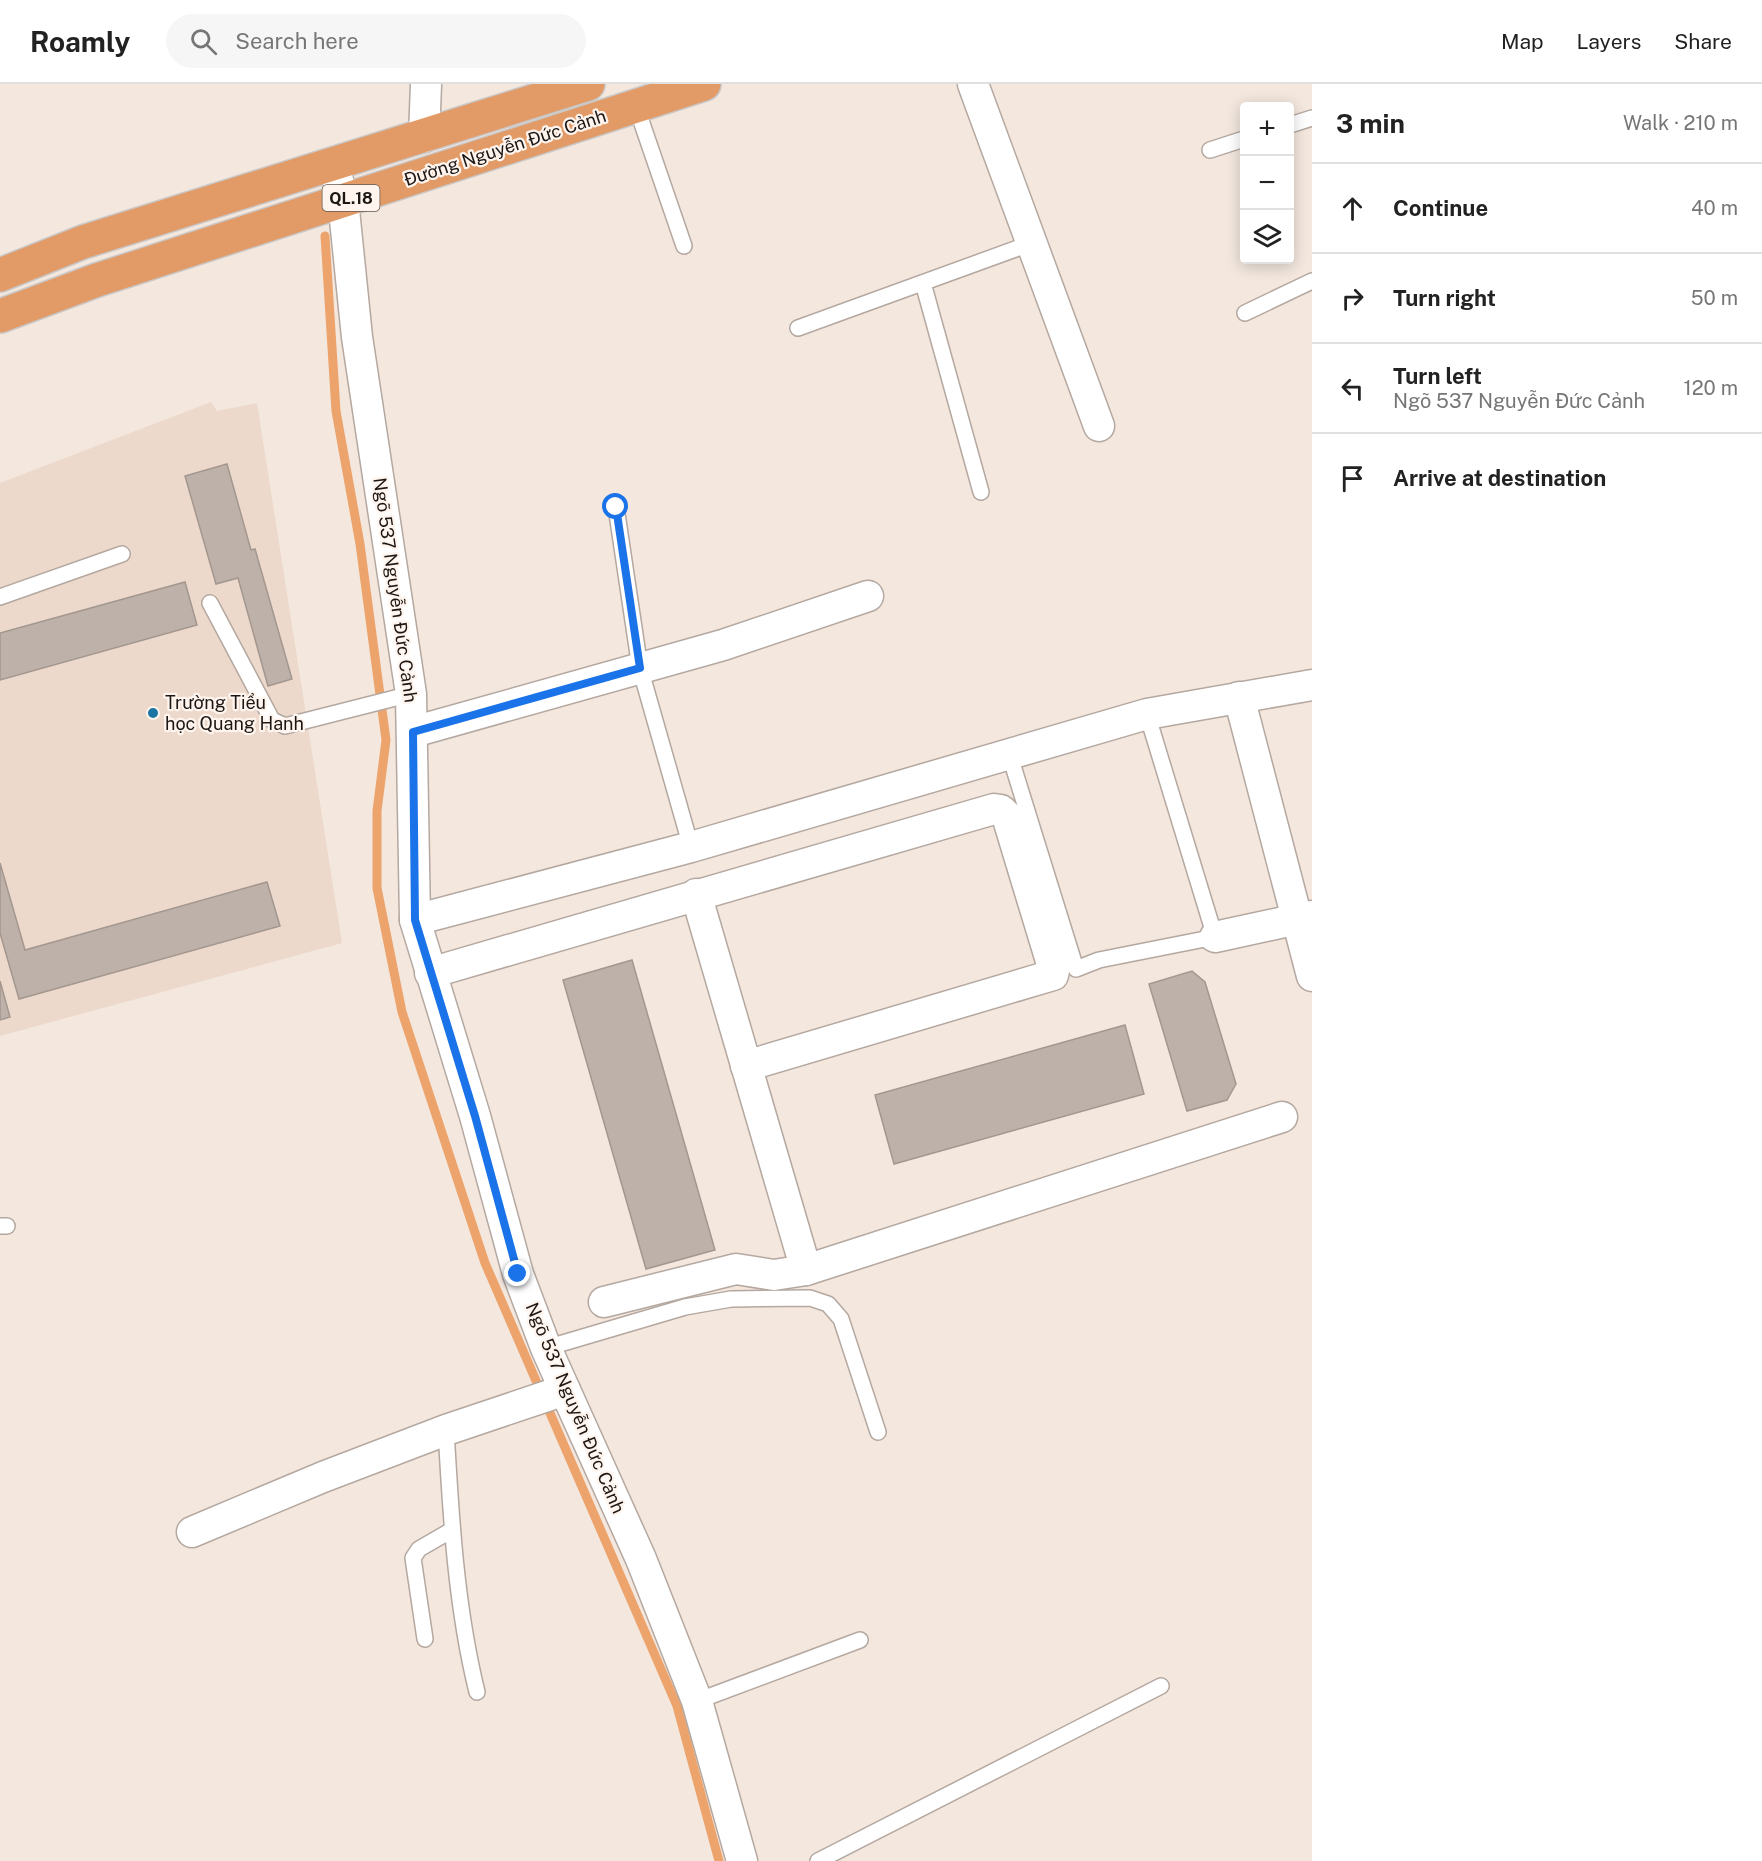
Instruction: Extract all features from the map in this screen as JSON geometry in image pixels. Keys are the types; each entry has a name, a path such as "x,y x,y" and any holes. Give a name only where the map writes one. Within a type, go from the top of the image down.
{"highway":[{"name":"Đường Nguyễn Đức Cảnh","path":"0,275 83,242 588,84"},
{"name":"Đường Nguyễn Đức Cảnh","path":"0,316 97,280 704,84"}],"street":[{"path":"424,136 426,84"},
{"path":"973,84 1099,426"},
{"name":"Ngõ 537 Nguyễn Đức Cảnh","path":"334,165 343,200 399,696 413,732 415,920 475,1116 518,1274 546,1348 551,1395 641,1559 697,1701 742,1861"},
{"path":"413,732 723,645 868,596"},
{"path":"415,920 691,847 1147,714 1239,696 1312,685"},
{"path":"1239,696 1305,917 1312,976"},
{"path":"430,973 994,809 1001,810 1007,816 1054,971 1053,975 746,1066"},
{"path":"696,894 806,1270"},
{"path":"1215,937 1305,917"},
{"path":"604,1302 736,1269 774,1275 806,1270 1282,1117"},
{"path":"192,1532 323,1477 446,1430 551,1395"}],"lane":[{"path":"636,106 684,246"},
{"path":"1294,124 1312,118"},
{"path":"1210,150 1240,141"},
{"path":"798,328 1032,243"},
{"path":"1245,313 1312,281"},
{"path":"923,283 981,492"},
{"path":"616,507 640,668 691,847"},
{"path":"0,597 122,554"},
{"path":"210,603 272,720 285,726 399,696"},
{"path":"1009,753 1076,969 1099,960 1215,937 1147,714"},
{"path":"546,1348 685,1307 730,1299 810,1298 828,1304 841,1319 878,1432"},
{"path":"446,1430 452,1530 468,1654 477,1692"},
{"path":"425,1639 413,1558 419,1550 452,1530"},
{"path":"697,1701 860,1640"},
{"path":"818,1861 1161,1686"}],"shaded area":[{"name":"Trường Tiểu học Quang Hanh","path":"211,402 217,411 257,403 342,943 0,1036 0,483"}],"building":[{"path":"227,464 251,550 255,549 292,679 268,686 238,578 216,584 185,476"},
{"path":"185,582 197,625 0,680 0,633"},
{"path":"0,863 25,950 267,882 280,926 19,999 0,933"},
{"path":"632,960 715,1250 646,1269 563,980"},
{"path":"1192,971 1205,982 1236,1084 1227,1100 1187,1111 1149,984"},
{"path":"0,981 10,1017 0,1020"},
{"path":"1125,1025 1144,1094 894,1164 875,1095"}],"waterway":[{"path":"325,236 336,411 360,544 386,740 377,811 377,888 402,1012 485,1263 677,1706 719,1861"}],"place":[{"name":"Trường Tiểu học Quang Hanh","path":"153,713"}],"route":[{"path":"518,1274 475,1116 415,920 413,732 640,668 616,507"}]}
